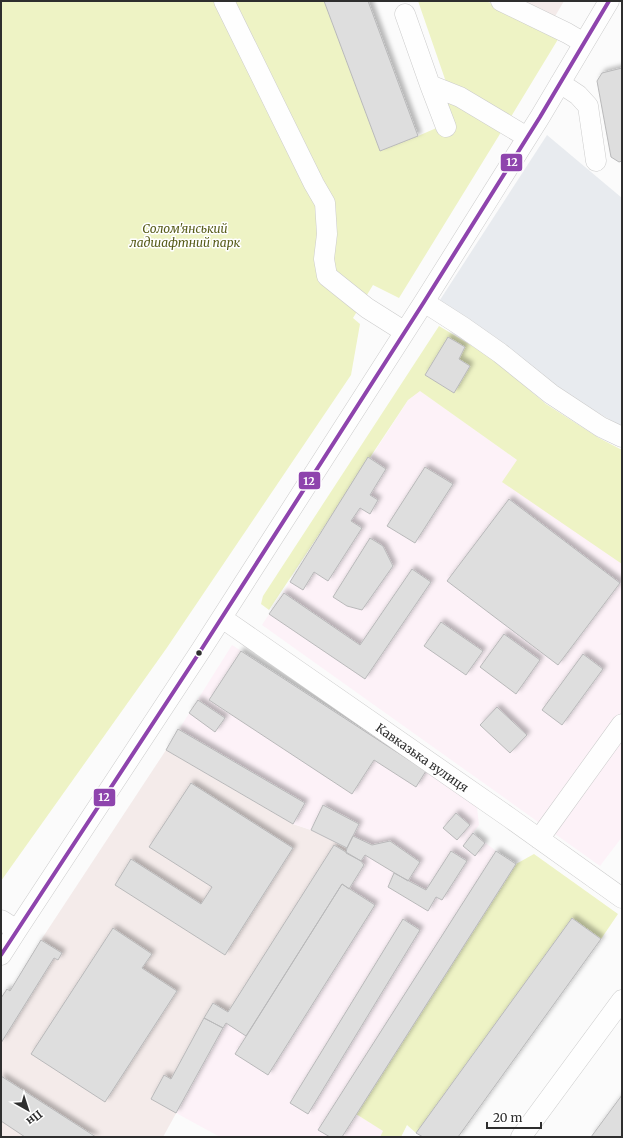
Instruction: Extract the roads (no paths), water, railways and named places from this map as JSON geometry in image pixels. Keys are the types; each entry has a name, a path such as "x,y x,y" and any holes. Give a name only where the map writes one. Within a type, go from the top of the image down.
{"street":[{"path":"224,1 325,203 327,234 324,259 327,276 367,308 406,332"},
{"path":"501,1 567,33 584,43"},
{"path":"2,954 9,925 222,618 406,332 527,137 609,1"},
{"path":"405,14 446,127"},
{"path":"560,83 578,95 588,106 596,161"},
{"path":"430,86 460,97 527,137"},
{"path":"424,302 494,349 551,394 601,427 622,437"},
{"name":"Кавказька вулиця","path":"222,618 622,898"},
{"path":"539,839 622,724"},
{"path":"521,1137 622,1000"}],"park label":[{"name":"Солом'янський ладшафтний парк","path":"185,236"}]}
